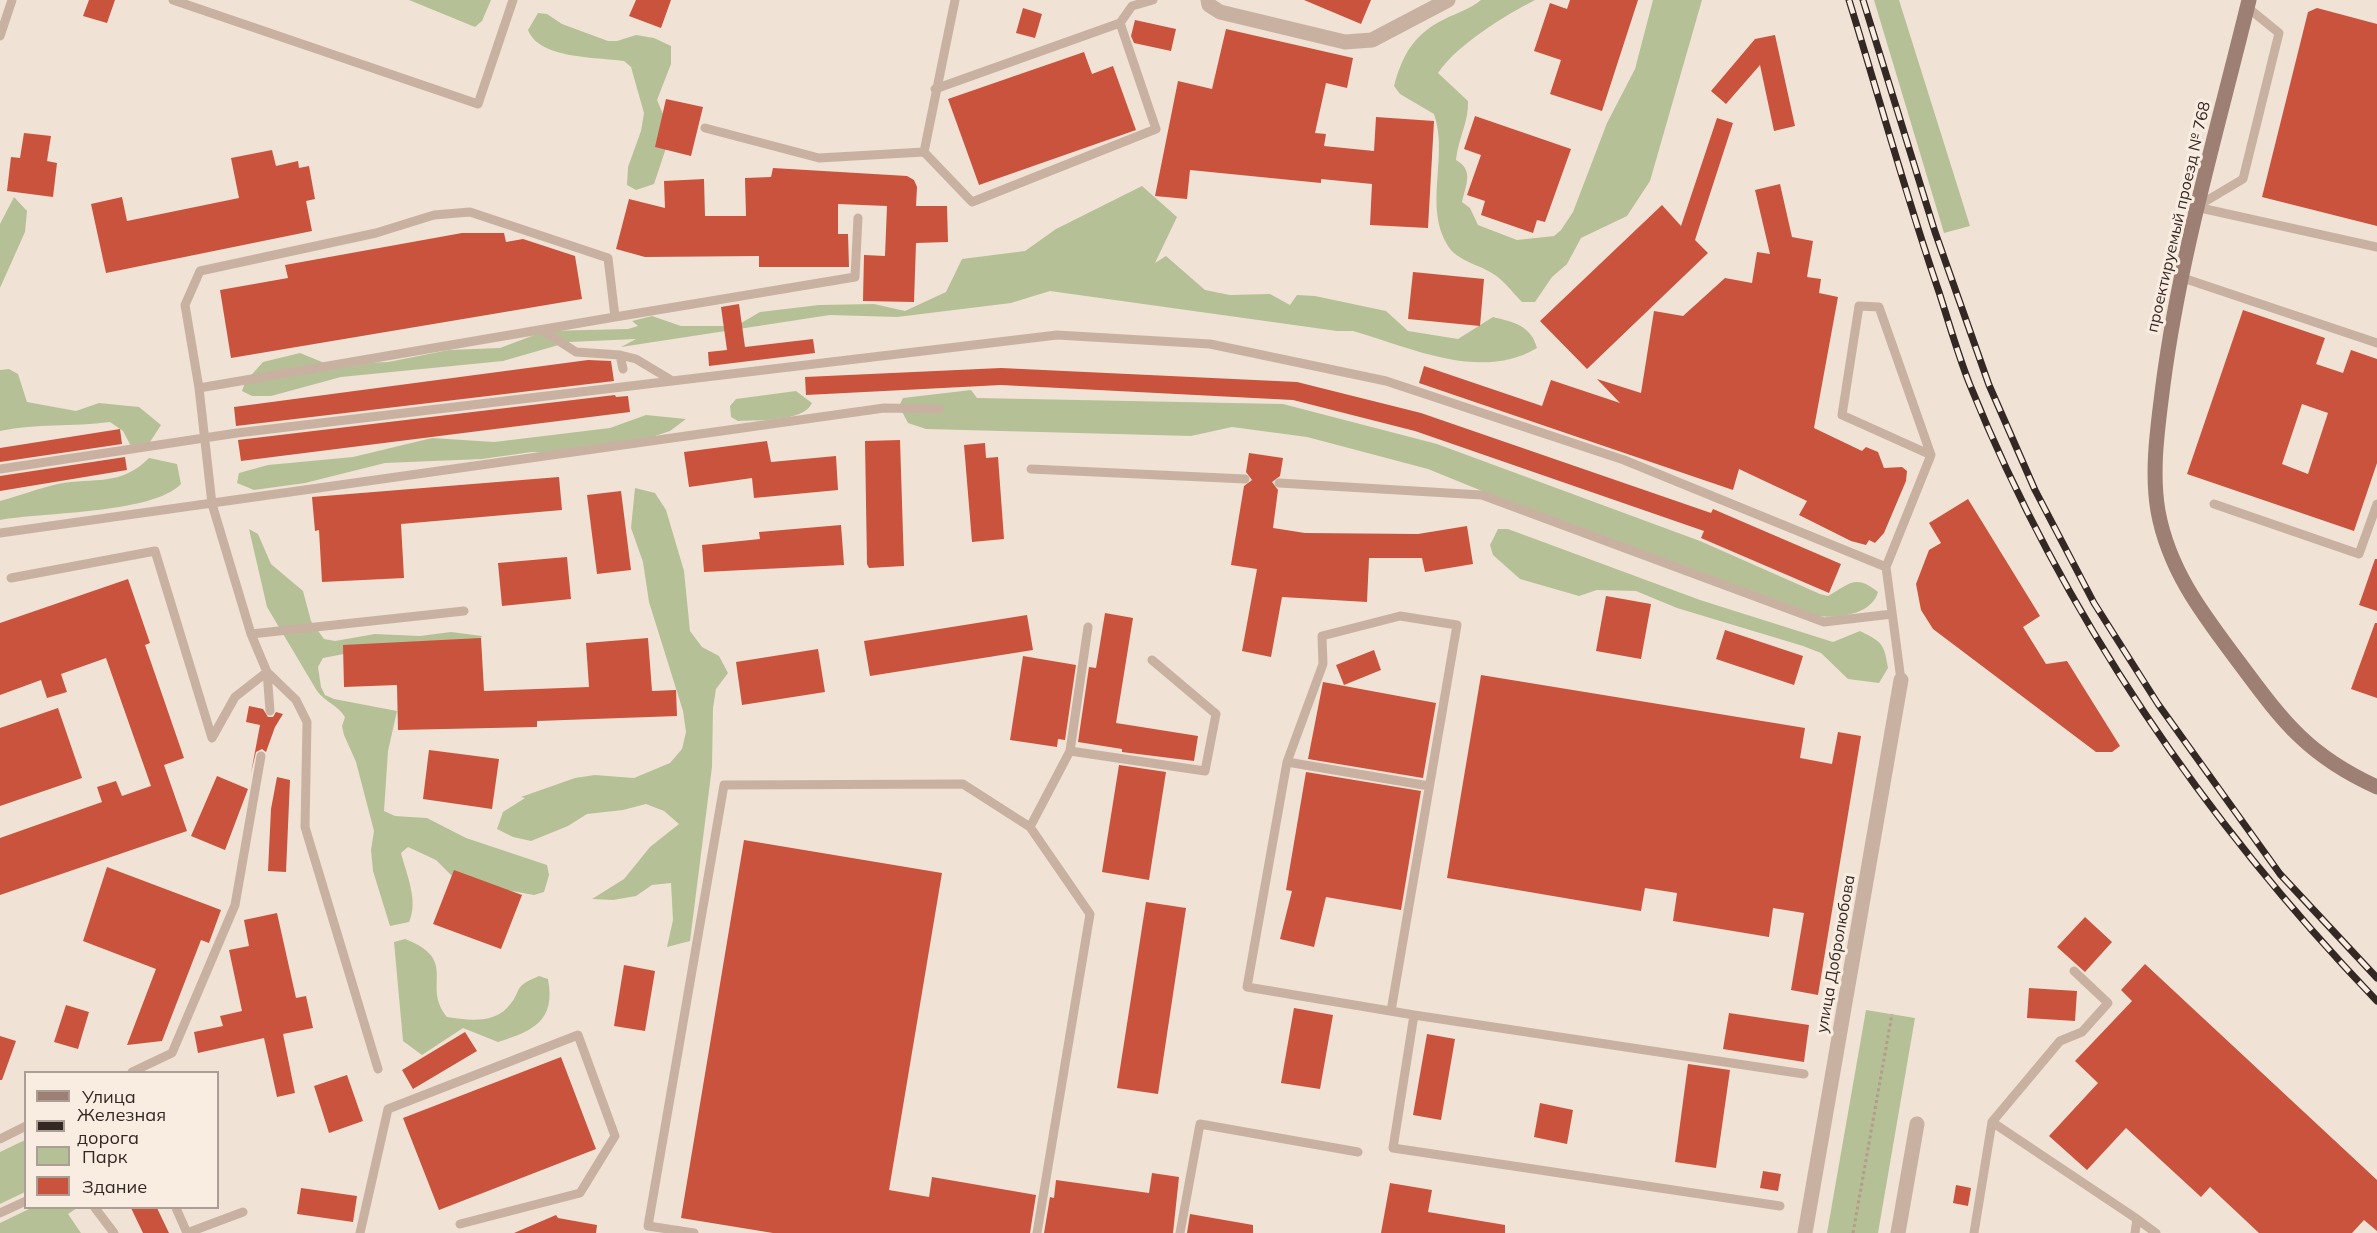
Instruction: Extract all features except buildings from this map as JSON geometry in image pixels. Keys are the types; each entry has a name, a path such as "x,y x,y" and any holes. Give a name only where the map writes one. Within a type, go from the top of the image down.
{"street":[{"path":"1208,0 1209,5 1220,12 1345,42 1372,40 1448,0"},
{"name":"проектируемый проезд № 768","path":"2248,3 2180,277 2159,416 2155,480 2158,512 2169,549 2189,595 2290,727 2310,747 2345,772 2377,787"},
{"name":"улица Добролюбова","path":"1805,1233 1901,680"},
{"path":"1898,1233 1917,1124"}],"lane":[{"path":"0,36 12,0"},
{"path":"173,0 478,104 513,0"},
{"path":"924,152 935,89 955,0"},
{"path":"935,89 1120,23 1132,6 1153,0"},
{"path":"2196,207 2243,179 2279,33 2248,3"},
{"path":"705,128 819,158 924,152 972,202 1156,129 1120,23"},
{"path":"2196,207 2377,247"},
{"path":"270,711 267,672 251,634 212,504 199,388 185,305 200,270 376,233 434,215 470,212 608,258 615,317"},
{"path":"199,388 855,277 858,218"},
{"path":"2180,277 2377,343"},
{"path":"1901,680 1886,567 1931,455 1879,307 1859,306 1842,415 1931,455"},
{"path":"542,330 576,352 620,355 636,359 671,380"},
{"path":"0,469 204,438 1057,335 1210,344 1386,381 1624,460 1886,567"},
{"path":"620,355 622,369"},
{"path":"0,533 884,408 940,409"},
{"path":"1031,469 1245,478"},
{"path":"1279,483 1482,495 1824,622 1892,614"},
{"path":"2214,504 2359,554 2377,504"},
{"path":"11,578 155,551 212,738 235,697 267,672"},
{"path":"251,634 464,611"},
{"path":"1391,1011 1457,625 1400,616 1322,636 1323,663 1287,762 1247,987 1414,1015 1804,1074"},
{"path":"1030,827 1070,751 1088,627"},
{"path":"1070,751 1205,771 1216,714 1152,660"},
{"path":"267,672 296,700 307,722 305,827 378,1069"},
{"path":"134,1071 172,1053 235,905 261,756"},
{"path":"1287,762 1429,786"},
{"path":"694,1233 648,1226 724,785 963,784 1030,827 1090,914 1037,1233"},
{"path":"1974,1233 1992,1122 2060,1041 2082,1032 2108,1003 2074,971"},
{"path":"1414,1015 1393,1148 1780,1206"},
{"path":"360,1233 388,1109 578,1035 615,1136 580,1193 460,1224"},
{"path":"1992,1122 2156,1233"},
{"path":"1180,1233 1200,1124 1358,1152"},
{"path":"0,1139 24,1127"},
{"path":"0,1214 24,1202"},
{"path":"96,1209 114,1233"},
{"path":"176,1209 187,1233 243,1212"},
{"path":"2135,1233 2137,1219"}],"path":[{"path":"1853,1233 1892,1014"}],"green space":[{"path":"409,0 491,0 482,21 475,27"},
{"path":"1481,0 1535,0 1496,22 1469,41 1438,73 1468,101 1467,116 1456,160 1462,164 1467,173 1462,202 1470,208 1478,225 1517,240 1554,236 1573,212 1607,123 1635,69 1653,0 1702,0 1650,181 1627,216 1581,238 1567,264 1552,277 1535,302 1522,302 1495,275 1463,259 1448,246 1437,215 1439,147 1434,114 1400,94 1394,86 1409,49 1422,34 1439,22"},
{"path":"1874,0 1899,0 1970,226 1944,233"},
{"path":"538,13 547,14 562,24 608,41 617,41 636,35 654,38 671,46 671,64 657,100 671,133 654,184 636,190 627,185 628,167 641,131 644,113 631,67 624,61 570,55 544,47 528,30"},
{"path":"1142,186 1177,217 1155,263 1166,256 1205,290 1230,295 1270,294 1290,305 1297,295 1315,296 1386,311 1408,331 1458,339 1493,317 1526,329 1537,348 1515,358 1492,362 1469,362 1421,352 1353,331 1337,331 1050,291 1011,303 897,317 830,315 621,347 636,339 569,342 503,361 341,377 271,396 252,396 242,391 245,382 263,362 300,353 327,364 388,362 449,350 500,348 545,331 628,329 638,326 632,321 652,316 681,326 736,326 760,312 819,305 874,304 905,311 946,292 962,259 1025,251 1056,229"},
{"path":"14,197 27,211 25,232 0,288 0,224"},
{"path":"9,369 18,374 27,402 76,411 99,403 139,407 161,425 150,442 132,448 123,431 110,422 0,431 0,370"},
{"path":"971,390 977,398 1283,404 1437,444 1700,541 1820,594 1828,596 1853,582 1864,583 1878,592 1874,600 1861,611 1832,617 1814,615 1551,519 1428,469 1307,437 1232,427 1191,436 926,429 908,423 899,406 903,398"},
{"path":"796,391 812,403 800,414 779,419 738,421 731,417 730,406 736,399"},
{"path":"646,415 686,419 670,431 652,437 563,453 532,452 482,459 385,463 305,483 254,490 237,483 239,473 268,465 353,457 432,438 494,442 610,428"},
{"path":"149,458 177,464 181,484 167,494 122,506 0,520 0,501 58,484 117,477 128,473"},
{"path":"635,488 655,493 666,510 684,571 690,631 702,647 719,656 728,673 716,689 713,708 712,767 690,941 667,947 673,920 671,883 652,885 636,896 613,900 592,899 624,879 650,847 679,824 664,811 646,804 623,810 587,814 568,826 531,841 513,837 497,829 503,812 525,798 521,797 575,778 595,775 634,778 670,763 682,749 686,732 683,711 649,602 643,562 631,528"},
{"path":"249,529 258,534 271,564 303,591 311,621 324,639 335,641 375,634 420,636 451,632 482,636 477,644 354,652 323,658 318,667 321,687 325,695 334,699 397,711 388,751 384,811 395,816 427,818 466,838 547,865 549,875 544,892 534,895 457,881 436,860 408,847 401,853 411,887 412,914 409,922 390,926 373,871 371,850 374,831 356,762 344,735 342,726 345,717 317,691 267,607"},
{"path":"1498,529 1508,529 1700,600 1833,642 1860,631 1881,644 1888,668 1879,683 1848,679 1821,653 1677,608 1636,591 1597,590 1579,596 1520,579 1493,555 1490,545"},
{"path":"405,939 422,947 436,964 437,994 447,1017 478,1020 494,1017 507,1008 524,984 539,976 548,979 550,993 545,1014 531,1028 498,1042 463,1028 422,1055 403,1041 394,942"},
{"path":"1866,1010 1915,1018 1878,1233 1827,1233"},
{"path":"24,1140 24,1192 0,1204 0,1152"},
{"path":"29,1209 76,1209 68,1214 81,1233 0,1233 0,1223"}],"railway":[{"path":"1849,0 1915,220 1966,374 2007,470 2049,553 2095,634 2144,713 2198,789 2254,862 2314,933 2377,1001"},
{"path":"1863,0 1935,232 1989,385 2035,490 2094,603 2158,704 2280,874 2377,978"}]}
